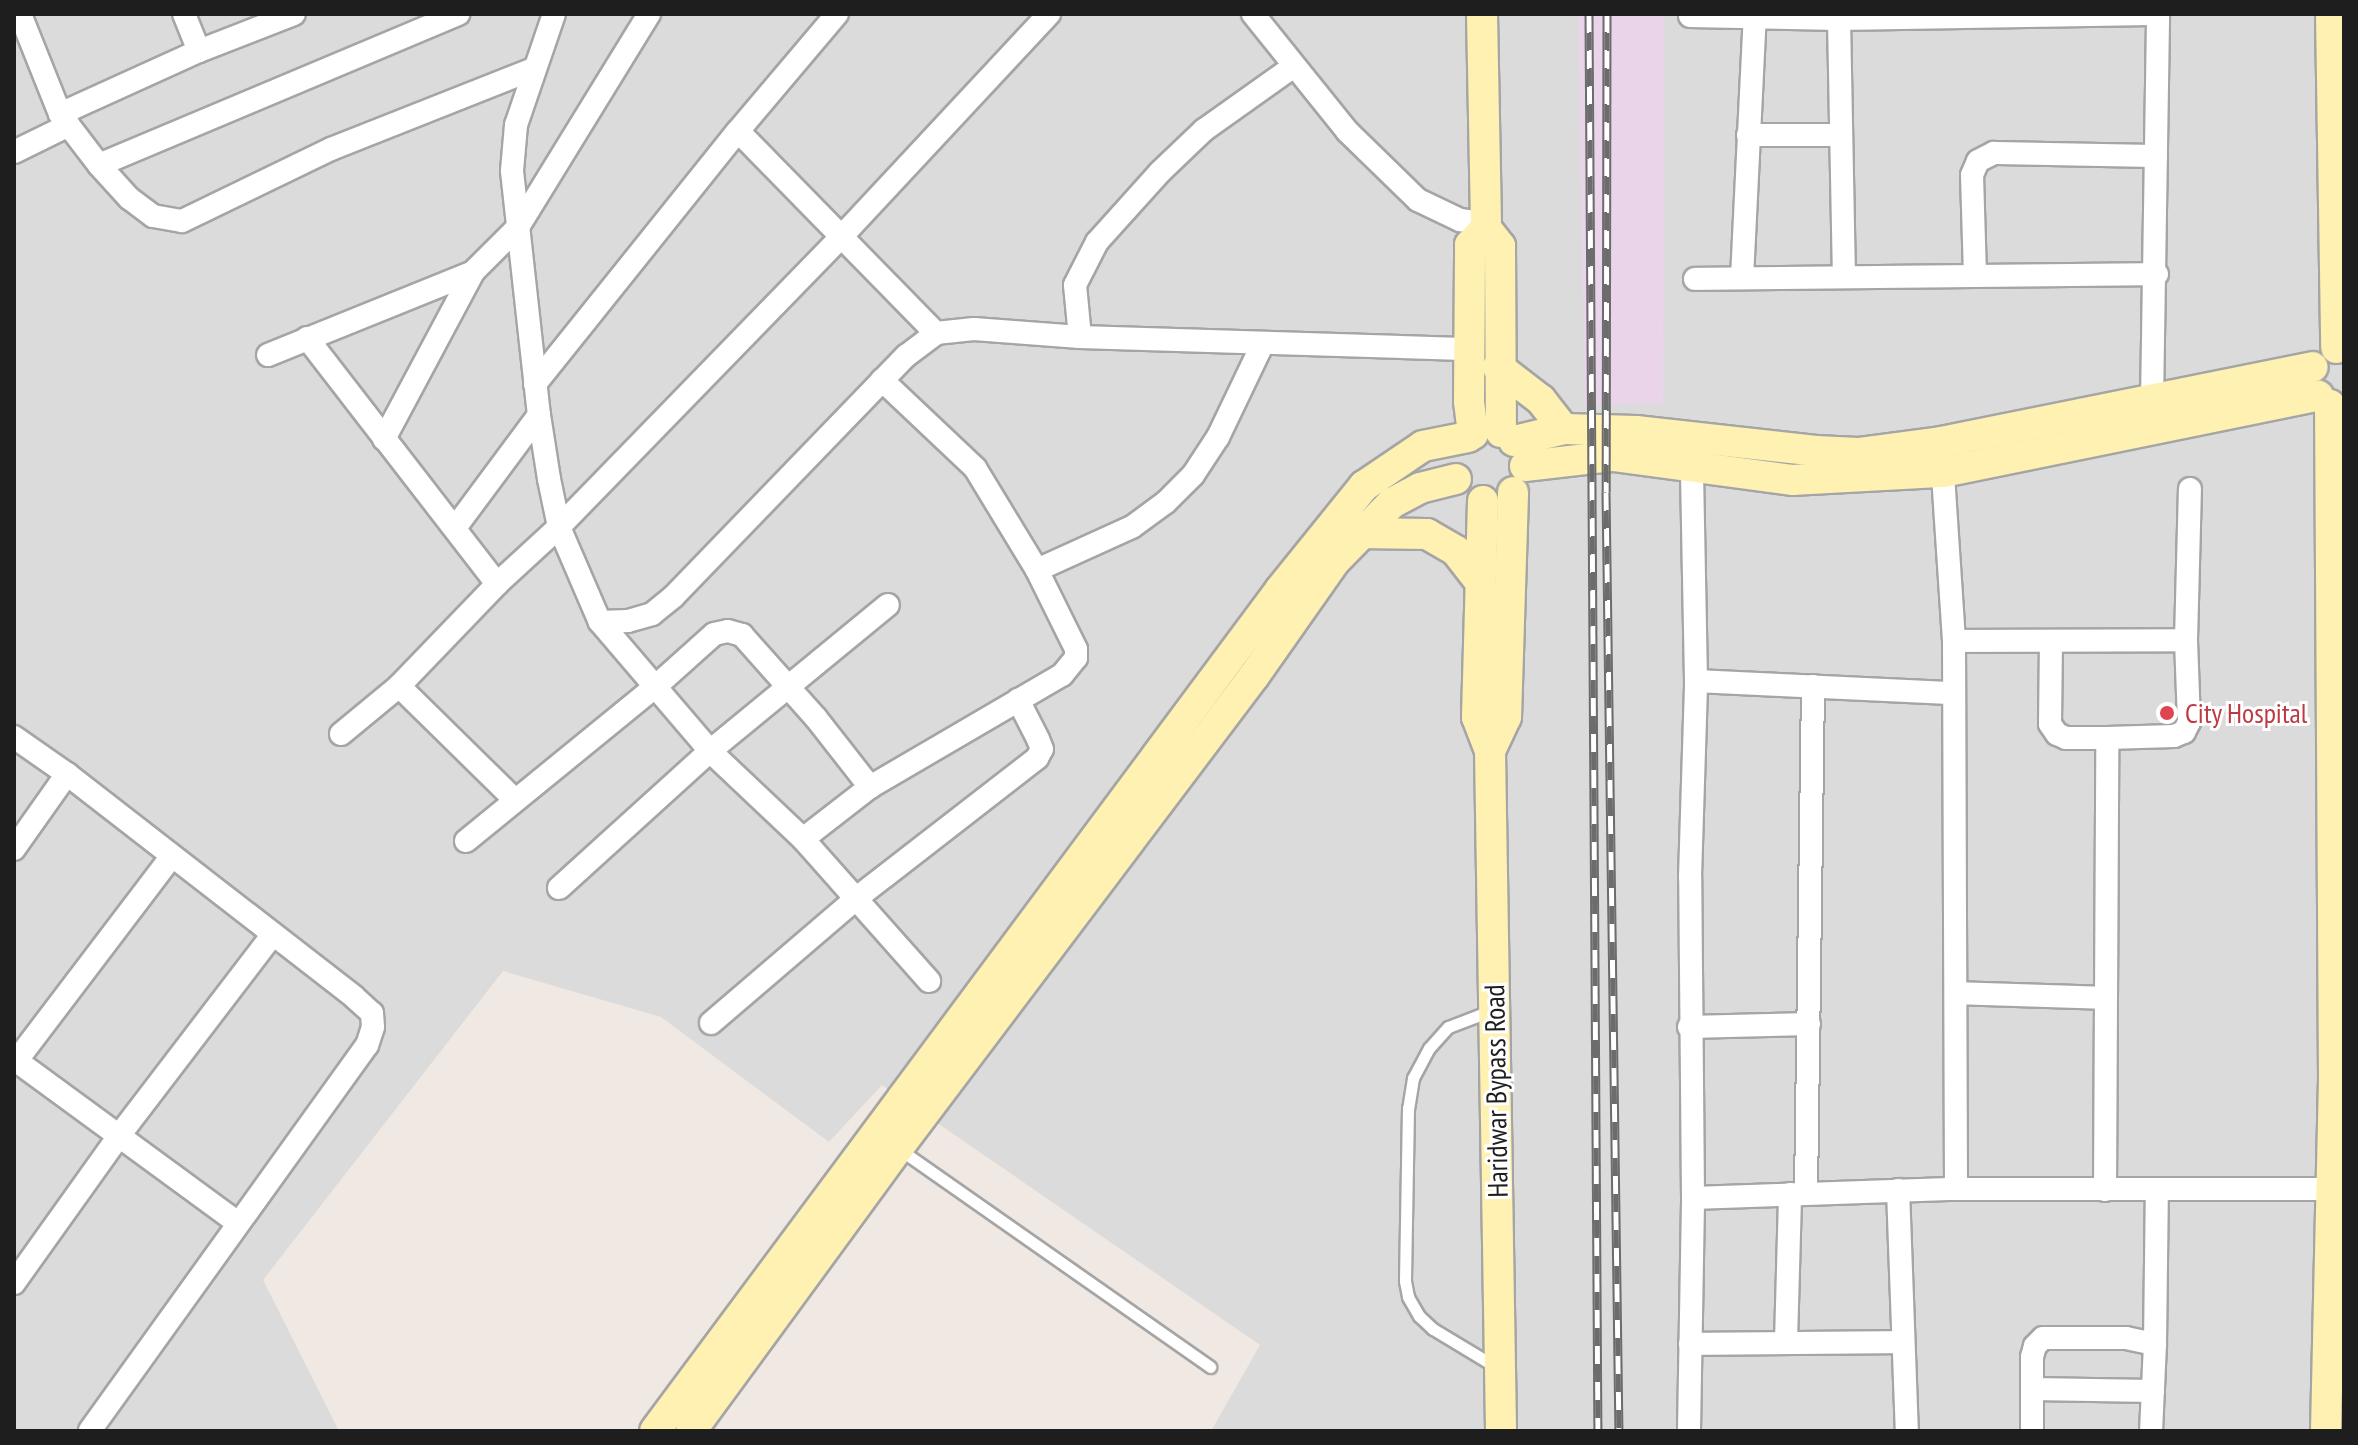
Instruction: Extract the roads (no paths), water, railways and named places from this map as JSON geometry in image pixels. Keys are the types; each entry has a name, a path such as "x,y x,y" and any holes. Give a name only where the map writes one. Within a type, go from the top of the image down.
{"main road":[{"name":"Haridwar Bypass Road","path":"1482,14 1486,225 1500,246 1499,450 1506,717 1490,751"},
{"path":"2326,1431 2338,1188 2339,1076 2331,379 2331,14"},
{"name":"Haridwar Bypass Road","path":"1486,225 1470,245 1469,401 1499,450"},
{"path":"1498,367 1541,400 1564,429"},
{"path":"1499,450 1502,499 1483,501 1466,493 1456,479 1456,452 1499,450 1564,429 1636,431 1816,451 1942,457 2152,402 2331,379"},
{"path":"1423,446 1613,456 1793,480 1942,457 2331,379"},
{"path":"655,1431 1280,590 1364,486 1441,432 1469,401"},
{"path":"691,1431 898,1148 1359,533 1392,503 1420,488 1456,479"},
{"name":"Haridwar Bypass Road","path":"1483,501 1477,717 1490,751 1501,1431"},
{"path":"1359,533 1427,534 1456,551 1479,580"}],"street":[{"path":"20,14 64,119 99,165 129,198 153,216 182,221 344,144 533,69"},
{"path":"184,14 199,51"},
{"path":"14,152 64,119 199,51 294,14"},
{"path":"99,165 459,14"},
{"path":"554,14 516,125 512,171 539,415 559,527 600,622 710,751 803,839 858,897 929,981"},
{"path":"384,439 473,272 518,227 649,14"},
{"path":"535,384 738,131 837,14"},
{"path":"341,734 399,686 497,584 559,527 843,235 1049,14"},
{"path":"1253,14 1347,131 1418,200 1460,220 1486,225"},
{"path":"1690,16 1755,14 1839,19 2152,14"},
{"path":"1742,278 1755,14"},
{"path":"2152,402 2157,274 2158,14"},
{"path":"1839,19 1844,277"},
{"path":"1080,337 1075,285 1097,242 1160,172 1204,130 1294,66"},
{"path":"738,131 936,333"},
{"path":"1748,135 1841,135"},
{"path":"1975,276 1972,175 1978,161 1994,153 2156,156"},
{"path":"268,355 473,272"},
{"path":"1695,279 2157,274"},
{"path":"600,622 628,621 652,614 674,596 882,380 936,333 974,329 1080,337 1471,349"},
{"path":"307,338 497,584"},
{"path":"1037,570 1132,527 1166,502 1193,475 1218,437 1263,343"},
{"path":"803,839 870,787 1062,675 1076,658 1076,649 1037,570 975,468 882,380"},
{"path":"455,528 539,415"},
{"path":"1942,457 1954,641 1956,1189"},
{"path":"1689,1431 1693,1198 1689,1027 1696,681 1692,467"},
{"path":"2051,641 2050,724 2057,734 2066,738 2107,738 2174,736 2184,732 2189,722 2186,640 2190,489"},
{"path":"559,888 710,751 888,605"},
{"path":"466,841 655,687 714,634 728,631 742,635 870,787"},
{"path":"1954,641 2186,640"},
{"path":"1696,681 1954,693"},
{"path":"399,686 515,800"},
{"path":"1786,1341 1809,1024 1813,686"},
{"path":"711,1023 858,897 1037,758 1042,749 1018,700"},
{"path":"14,737 67,774 372,1013 373,1027 367,1045 237,1222 90,1431"},
{"path":"2105,1190 2107,738"},
{"path":"14,849 67,774"},
{"path":"172,856 15,1060 237,1222"},
{"path":"14,1283 118,1137 273,934"},
{"path":"1956,993 2106,998"},
{"path":"1689,1027 1809,1024"},
{"path":"1693,1198 1956,1189 2338,1188"},
{"path":"2151,1431 2157,1189"},
{"path":"1898,1190 1907,1431"},
{"path":"2032,1431 2032,1357 2035,1346 2043,1338 2126,1338 2155,1344"},
{"path":"1690,1344 1902,1342"},
{"path":"2032,1389 2153,1391"}],"lane":[{"path":"1495,1009 1448,1027 1429,1048 1413,1078 1408,1108 1405,1281 1408,1297 1419,1316 1433,1329 1500,1370"},
{"path":"898,1148 1210,1367"}],"railway":[{"path":"1589,14 1598,1431"},
{"path":"1607,14 1606,492 1619,1431"}],"place":[{"name":"City Hospital","path":"2167,713"}]}
